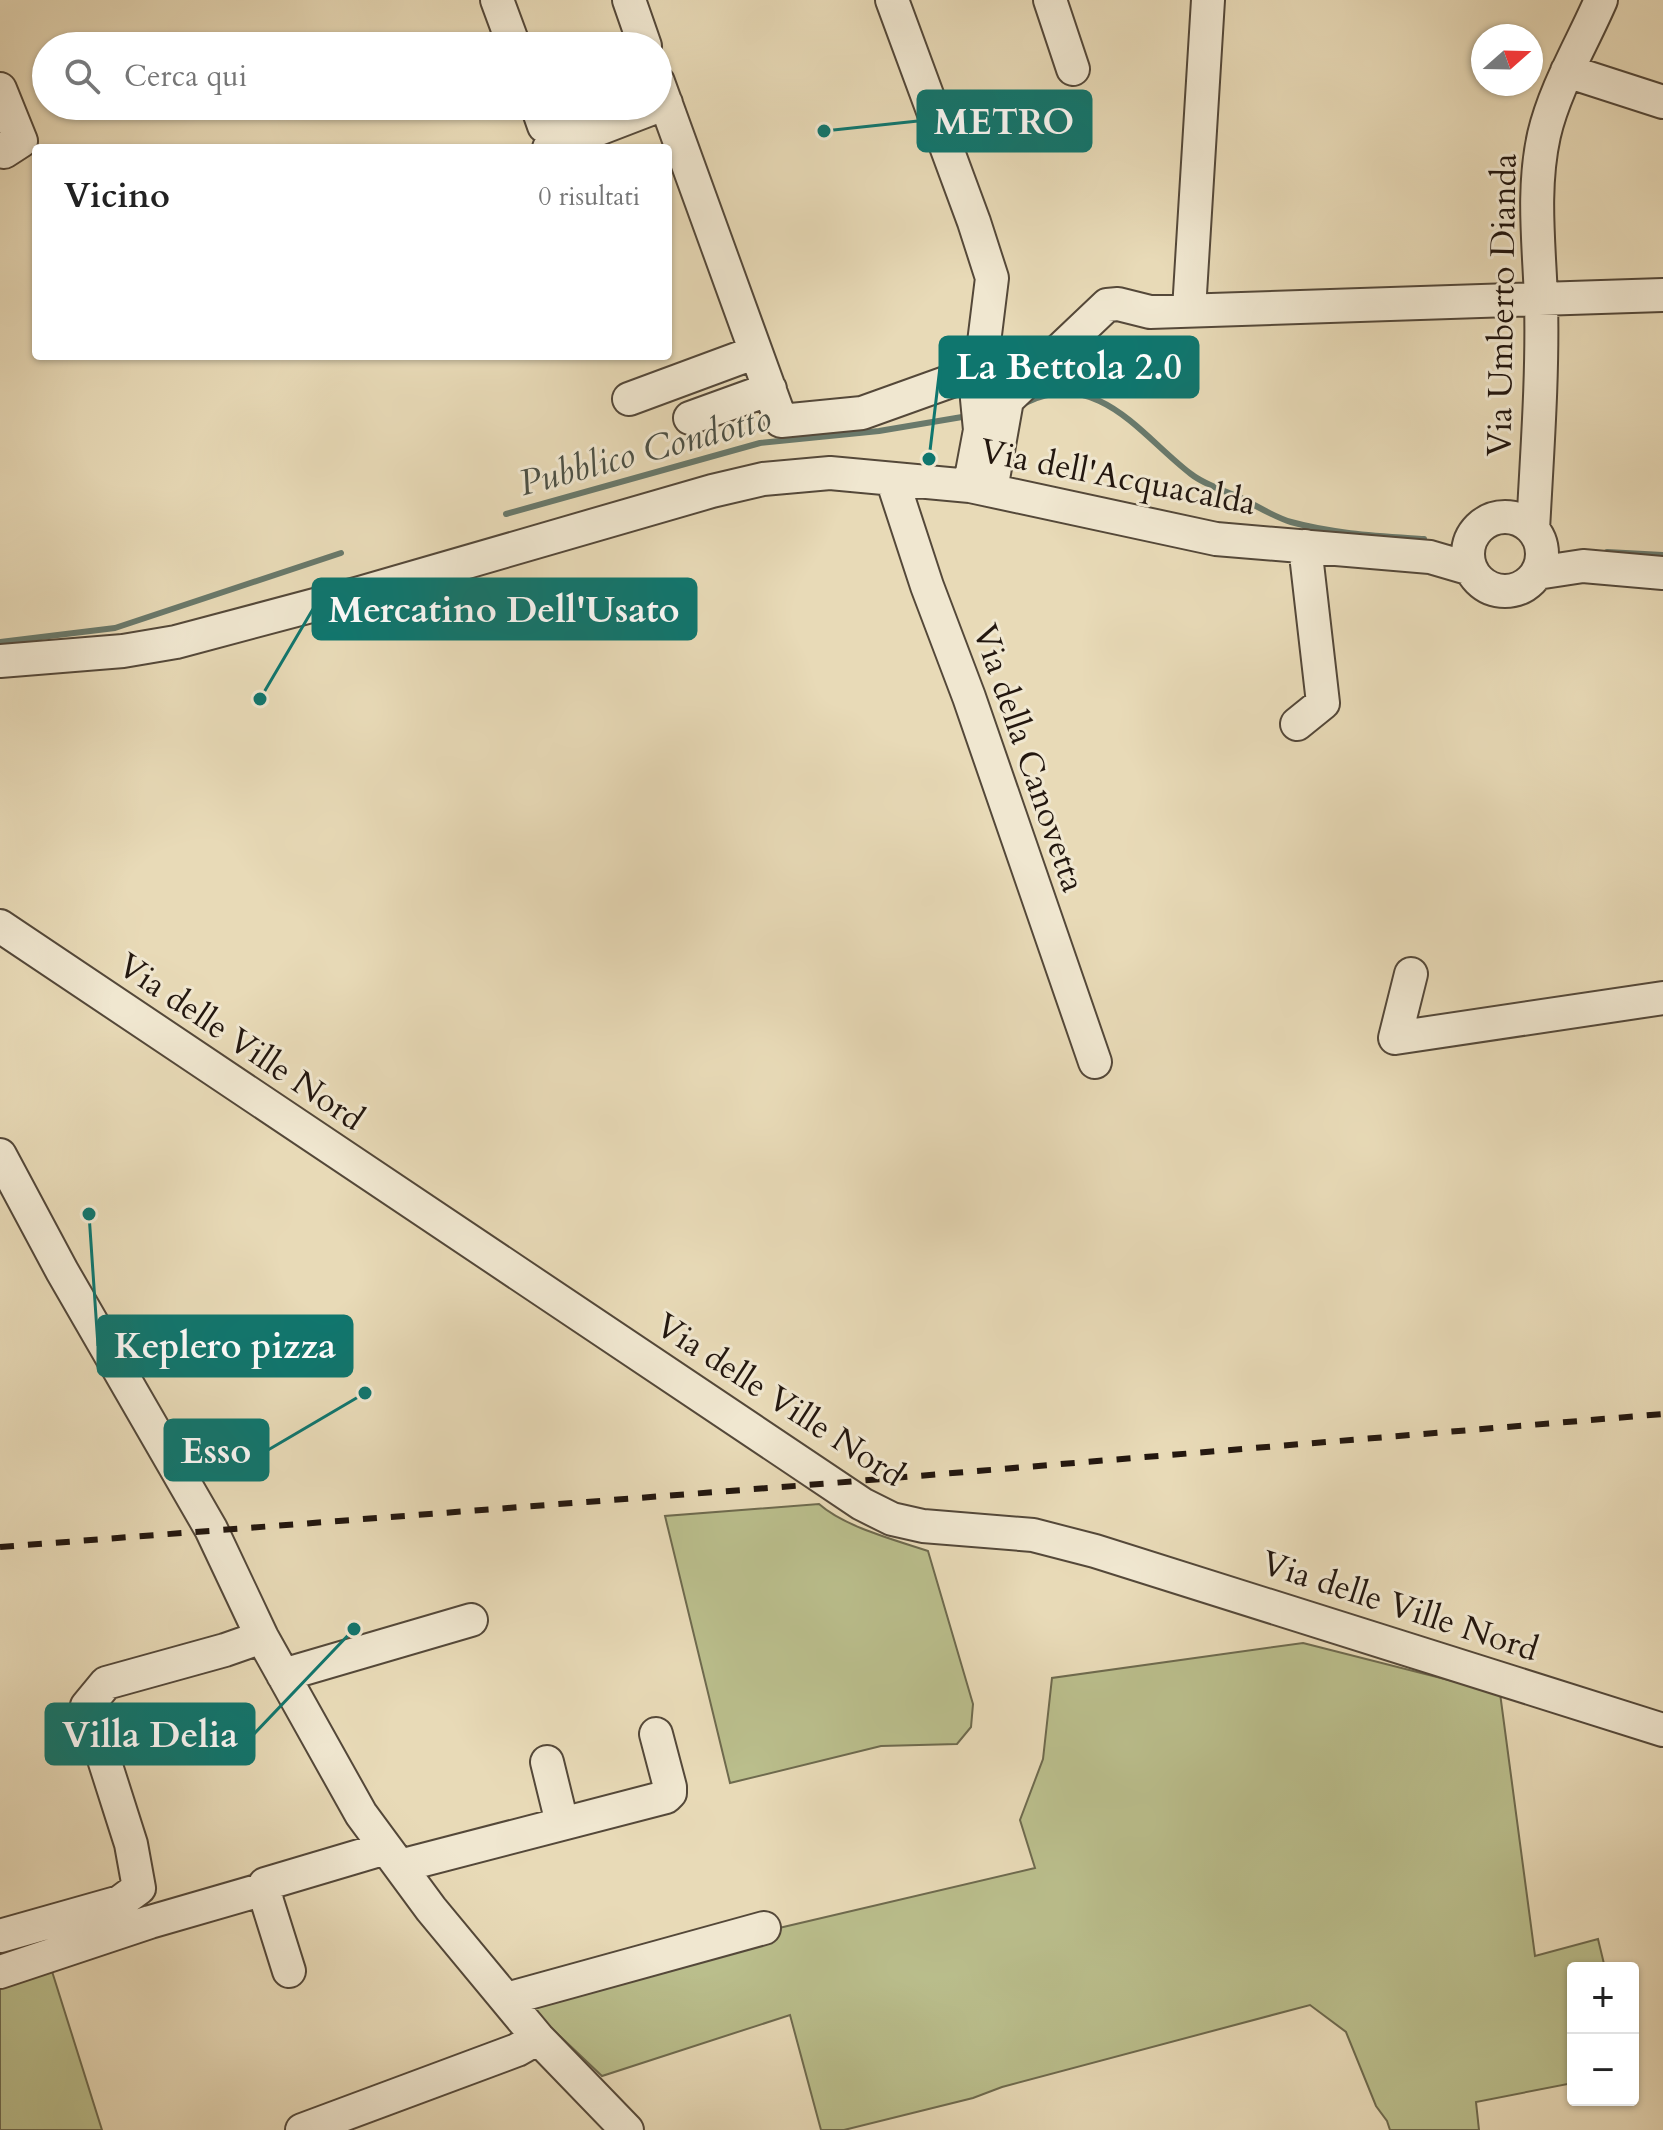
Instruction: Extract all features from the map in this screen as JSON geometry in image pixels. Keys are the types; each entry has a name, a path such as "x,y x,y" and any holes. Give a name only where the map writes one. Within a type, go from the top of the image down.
{"street":[{"path":"497,0 509,32"},
{"path":"892,0 992,278 990,404 980,488"},
{"path":"1050,0 1073,69"},
{"path":"1189,310 1208,0"},
{"name":"Via Umberto Dianda","path":"1536,534 1541,300 1536,201 1544,134 1567,71 1601,0"},
{"path":"635,2 642,32"},
{"path":"1567,71 1663,102"},
{"path":"0,89 21,141 4,152 0,149"},
{"path":"542,120 544,126 561,120"},
{"path":"557,144 602,120"},
{"path":"671,120 781,421 990,404 1107,305 1118,304 1150,312 1663,295"},
{"path":"629,399 756,352"},
{"path":"690,418 770,389"},
{"name":"Via dell'Acquacalda","path":"0,661 123,651 176,642 360,593 712,491 763,479 830,473 980,488 1216,539 1430,557 1471,569"},
{"name":"Via della Canovetta","path":"892,479 1095,1062"},
{"name":"Via Umberto Dianda","path":"1503,517 1536,479"},
{"path":"1430,557 1473,535 1486,522 1503,517 1525,523 1583,566"},
{"path":"1473,535 1468,546 1471,569 1486,586 1500,591 1520,588 1537,573 1541,561 1536,534"},
{"path":"1297,724 1323,703 1305,546"},
{"path":"1537,573 1583,566 1663,573"},
{"name":"Via delle Ville Nord","path":"0,926 862,1504 892,1519 923,1526 1033,1535 1095,1551 1663,1730"},
{"path":"1411,974 1395,1038 1663,998"},
{"path":"0,1155 11,1202 211,1529 262,1637 361,1814 538,2038 627,2130"},
{"path":"283,1675 471,1620"},
{"path":"0,1936 120,1902 139,1888 131,1844 87,1706 106,1683 262,1637"},
{"path":"398,1864 666,1797 670,1793 656,1734"},
{"path":"547,1762 562,1823"},
{"path":"289,1971 264,1889 269,1881 398,1864 670,1811"},
{"path":"0,1972 150,1922 264,1889"},
{"path":"507,1999 764,1928"},
{"path":"302,2130 517,2050 538,2038"}],"green space":[{"path":"819,1504 842,1520 928,1551 973,1704 971,1727 957,1744 881,1746 730,1783 665,1516"},
{"path":"1303,1643 1500,1693 1535,1956 1598,1939 1604,1962 1567,1962 1567,2084 1476,2102 1479,2130 1390,2130 1376,2106 1346,2032 1310,2005 1002,2087 973,2098 844,2130 821,2130 790,2015 602,2076 525,2003 779,1928 1035,1868 1020,1820 1043,1759 1052,1678"},
{"path":"50,1965 102,2130 0,2130 0,1980"}],"waterway":[{"name":"Pubblico Condotto","path":"1025,403 1051,394 1075,394 1096,400 1136,425 1197,478 1285,520 1340,532 1424,539"},
{"name":"Pubblico Condotto","path":"506,514 760,443 879,431 968,416"},
{"name":"Pubblico Condotto","path":"1607,552 1663,555"},
{"name":"Pubblico Condotto","path":"0,642 115,628 341,553"}],"railway":[{"path":"0,1547 833,1483 1663,1414"}],"place":[{"name":"METRO","path":"824,131"},
{"name":"La Bettola 2.0","path":"929,459"},
{"name":"Mercatino Dell'Usato","path":"260,699"},
{"name":"Keplero pizza","path":"89,1214"},
{"name":"Esso","path":"365,1393"},
{"name":"Villa Delia","path":"354,1629"}]}
